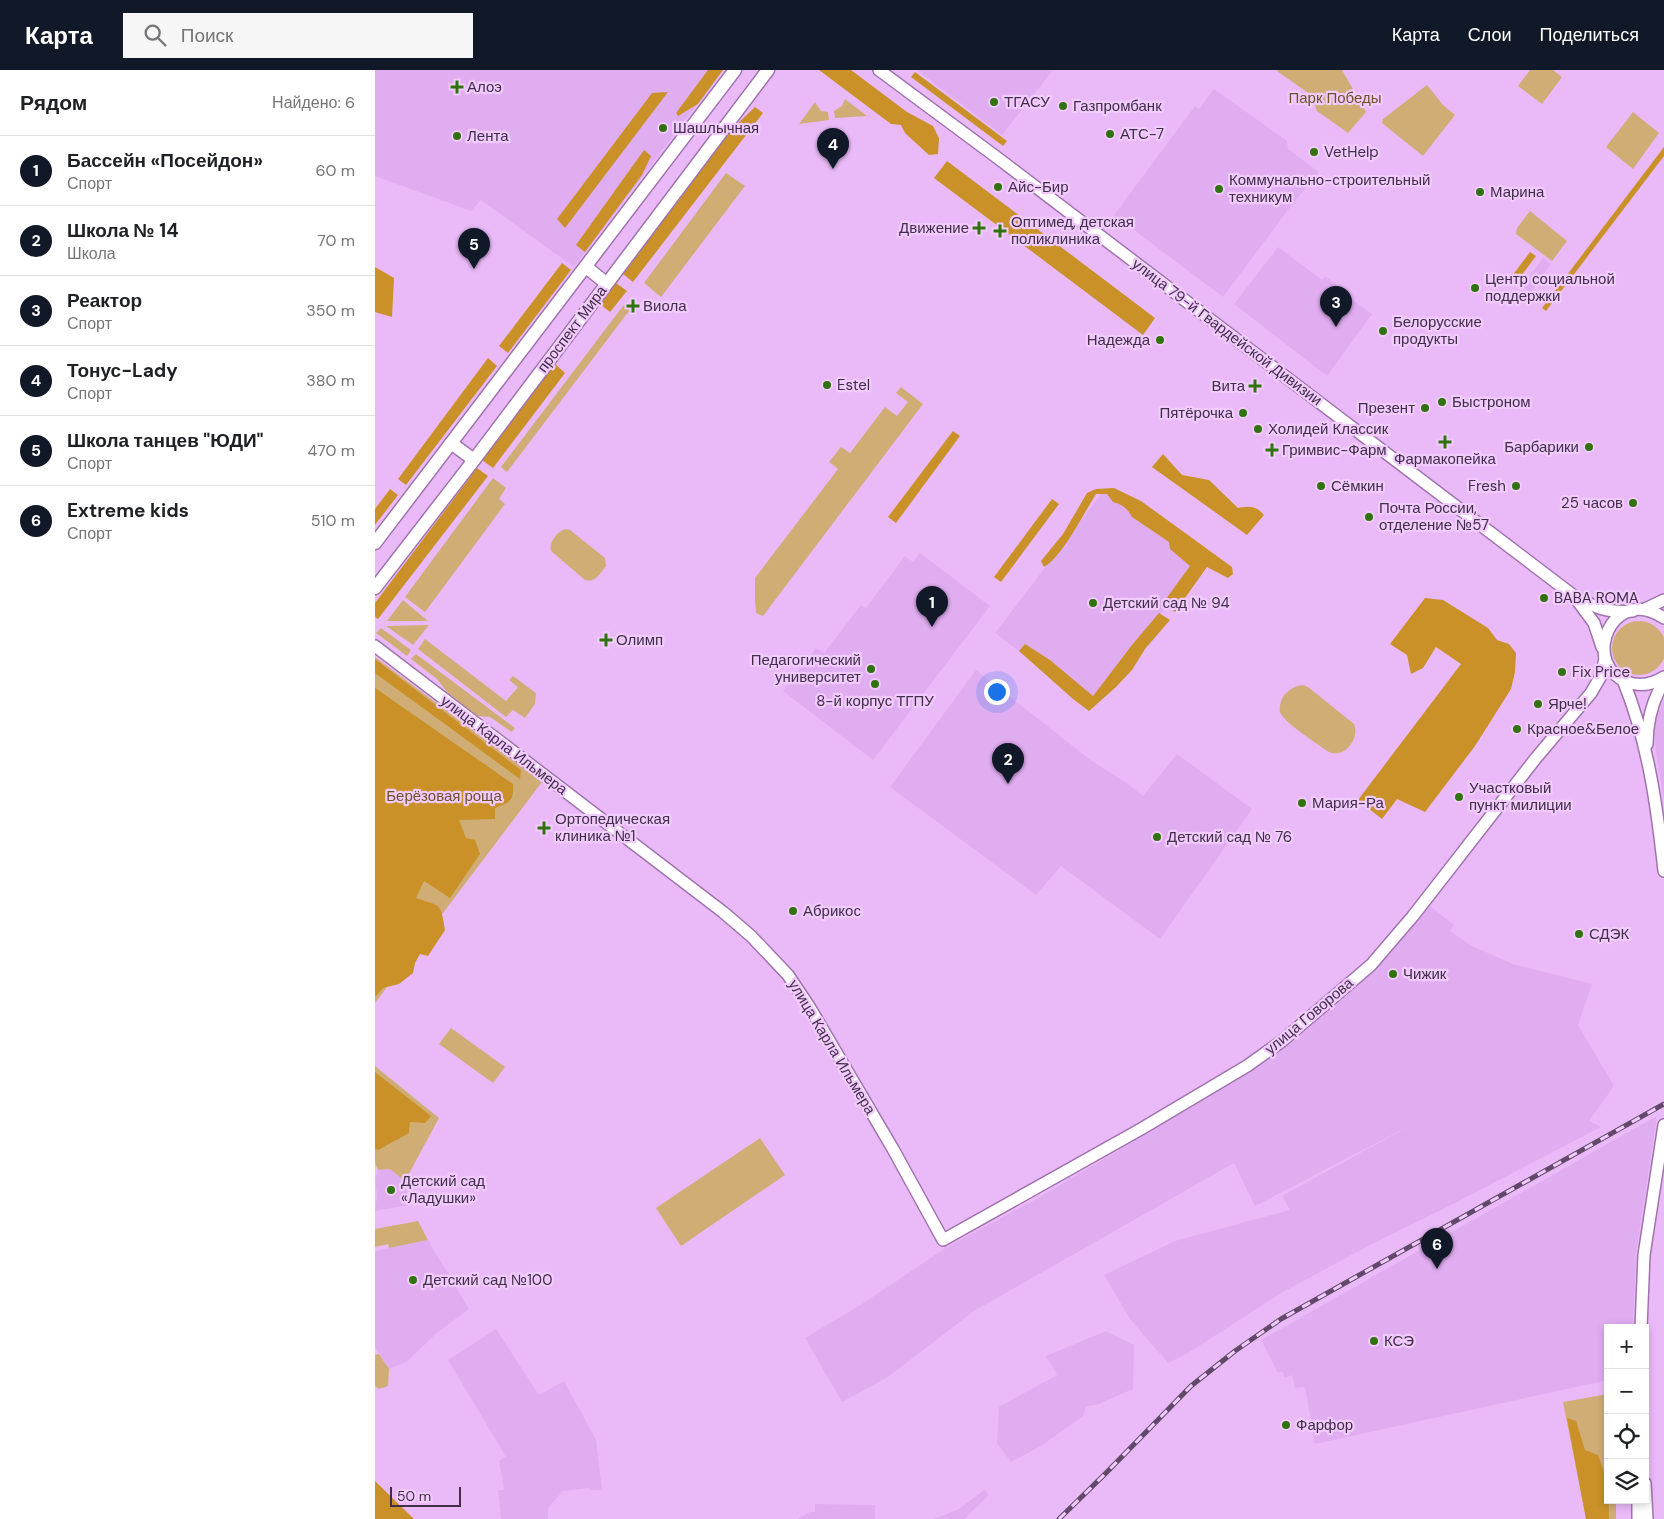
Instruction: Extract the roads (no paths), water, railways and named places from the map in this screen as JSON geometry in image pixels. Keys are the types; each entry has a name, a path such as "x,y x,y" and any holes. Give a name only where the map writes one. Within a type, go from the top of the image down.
{"main road":[{"name":"проспект Мира","path":"375,543 735,70"},
{"name":"проспект Мира","path":"375,588 474,460 768,70"},
{"path":"586,268 606,283"},
{"path":"451,443 474,460"}],"street":[{"name":"улица 79-й Гвардейской Дивизии","path":"879,70 1574,596 1603,610 1616,612 1633,611"},
{"name":"улица 79-й Гвардейской Дивизии","path":"1574,596 1591,618 1609,667 1615,675 1623,680"},
{"path":"1591,693 1603,674 1604,640 1611,624 1618,618 1633,611 1645,609 1664,600"},
{"path":"1645,609 1664,618"},
{"name":"улица Карла Ильмера","path":"375,646 723,912 757,942 788,975 810,1008 893,1149 943,1240"},
{"path":"1591,693 1611,681 1623,680 1639,685 1648,684 1664,677"},
{"path":"1623,680 1632,704 1647,758 1664,871"},
{"path":"1647,758 1647,729 1650,714 1664,681"},
{"name":"улица Говорова","path":"943,1240 1141,1129 1239,1071 1296,1029 1376,958 1413,916 1536,758 1591,693"},
{"path":"1641,1324 1644,1255 1664,1125"},
{"path":"1638,1504 1638,1519"},
{"path":"1646,1504 1647,1519"}],"railway":[{"path":"1059,1519 1191,1386 1235,1351 1281,1319 1664,1104"}],"place":[{"name":"Алоэ","path":"457,87"},
{"name":"ТГАСУ","path":"994,102"},
{"name":"Газпромбанк","path":"1063,106"},
{"name":"Шашлычная","path":"663,128"},
{"name":"АТС-7","path":"1110,134"},
{"name":"Лента","path":"457,136"},
{"name":"VetHelp","path":"1314,152"},
{"name":"Тонус-Lady","path":"833,169"},
{"name":"Айс-Бир","path":"998,187"},
{"name":"Коммунально-строительный техникум","path":"1219,189"},
{"name":"Марина","path":"1480,192"},
{"name":"Движение","path":"979,228"},
{"name":"Оптимед, детская поликлиника","path":"1000,231"},
{"name":"Школа танцев \"ЮДИ\"","path":"474,269"},
{"name":"Центр социальной поддержки","path":"1475,288"},
{"name":"Виола","path":"633,306"},
{"name":"Реактор","path":"1336,327"},
{"name":"Белорусские продукты","path":"1383,331"},
{"name":"Надежда","path":"1160,340"},
{"name":"Estel","path":"827,385"},
{"name":"Вита","path":"1255,386"},
{"name":"Быстроном","path":"1442,402"},
{"name":"Презент","path":"1425,408"},
{"name":"Пятёрочка","path":"1243,413"},
{"name":"Холидей Классик","path":"1258,429"},
{"name":"Фармакопейка","path":"1445,442"},
{"name":"Барбарики","path":"1589,447"},
{"name":"Гримвис-Фарм","path":"1272,450"},
{"name":"Сёмкин","path":"1321,486"},
{"name":"Fresh","path":"1516,486"},
{"name":"25 часов","path":"1633,503"},
{"name":"Почта России, отделение №57","path":"1369,517"},
{"name":"BABA ROMA","path":"1544,598"},
{"name":"Детский сад № 94","path":"1093,603"},
{"name":"Бассейн «Посейдон»","path":"932,627"},
{"name":"Олимп","path":"606,640"},
{"name":"Педагогический университет","path":"871,669"},
{"name":"Fix Price","path":"1562,672"},
{"name":"8-й корпус ТГПУ","path":"875,684"},
{"name":"Ярче!","path":"1538,704"},
{"name":"Красное&Белое","path":"1517,729"},
{"name":"Школа № 14","path":"1008,784"},
{"name":"Участковый пункт милиции","path":"1459,797"},
{"name":"Мария-Ра","path":"1302,803"},
{"name":"Ортопедическая клиника №1","path":"544,828"},
{"name":"Детский сад № 76","path":"1157,837"},
{"name":"Абрикос","path":"793,911"},
{"name":"СДЭК","path":"1579,934"},
{"name":"Чижик","path":"1393,974"},
{"name":"Детский сад «Ладушки»","path":"391,1190"},
{"name":"Extreme kids","path":"1437,1269"},
{"name":"Детский сад №100","path":"413,1280"},
{"name":"КСЭ","path":"1374,1341"},
{"name":"Фарфор","path":"1286,1425"}],"park label":[{"name":"Парк Победы","path":"1335,98"},
{"name":"Берёзовая роща","path":"444,796"}]}
